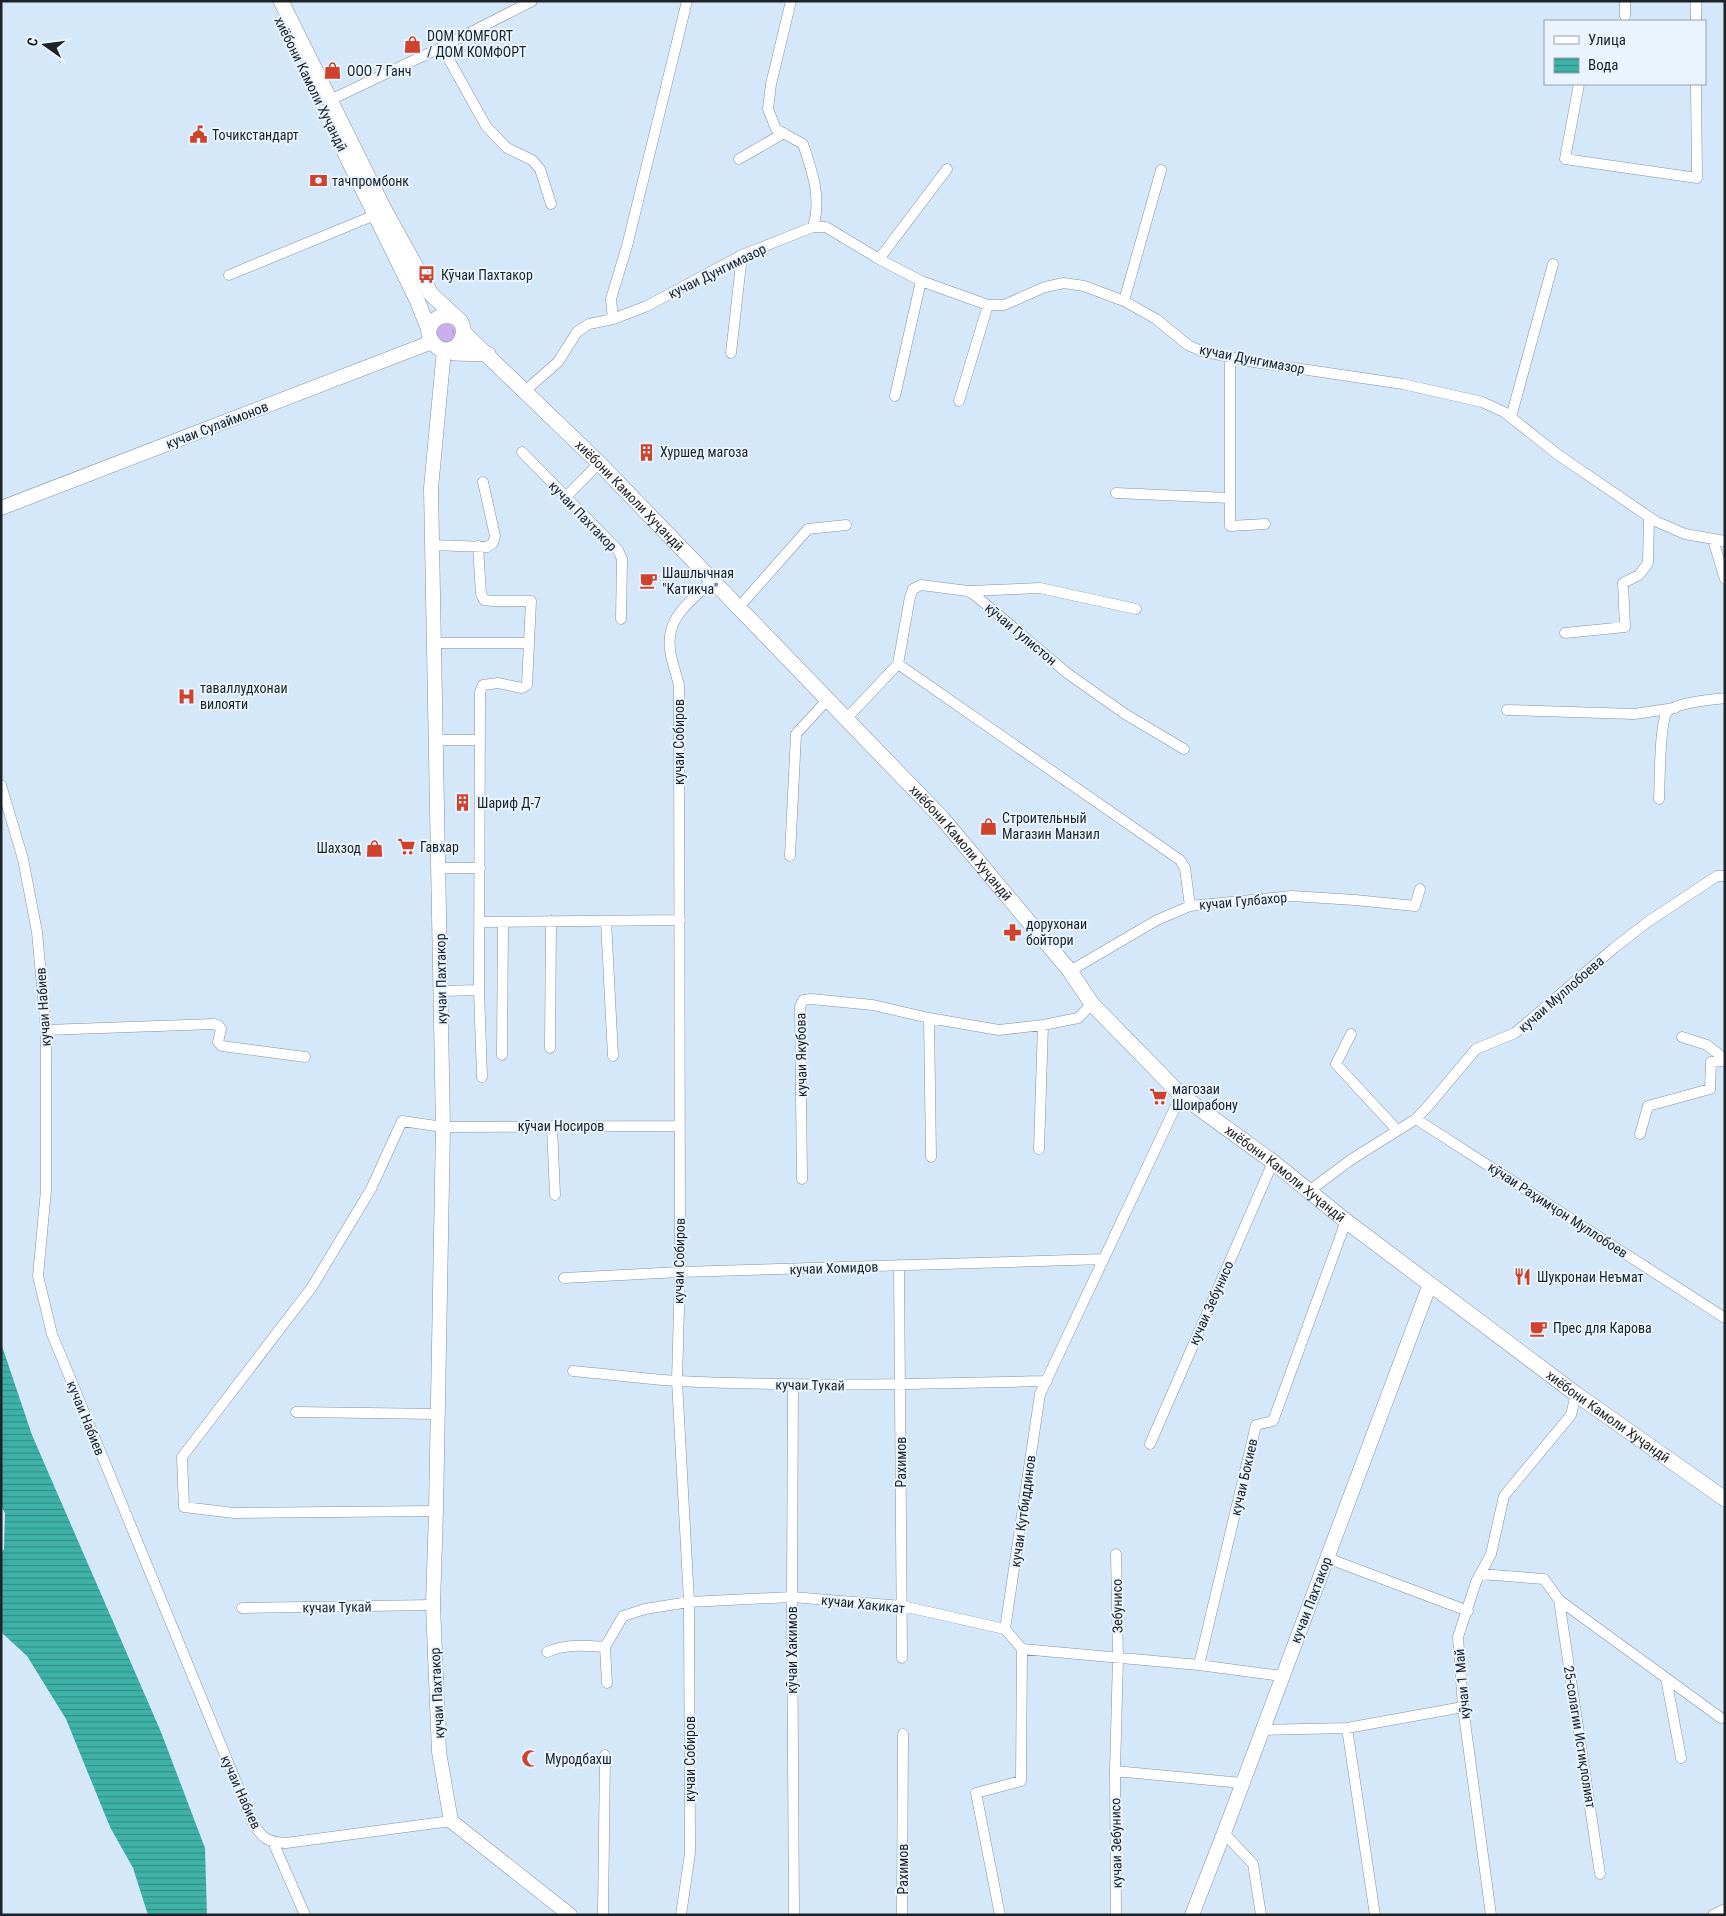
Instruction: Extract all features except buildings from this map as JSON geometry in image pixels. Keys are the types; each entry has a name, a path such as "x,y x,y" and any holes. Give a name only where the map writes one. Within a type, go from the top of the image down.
{"main road":[{"name":"хиёбони Камоли Хуҷандӣ","path":"271,1 380,213 439,343"},
{"path":"281,1 330,100 380,213 431,294 461,322 464,333 460,344 439,343"},
{"path":"456,318 451,315 439,316 431,324 439,343 454,353 488,354"},
{"name":"хиёбони Камоли Хуҷандӣ","path":"464,333 526,390 599,463 942,818 1070,971 1092,1004 1182,1095 1273,1162 1346,1221 1576,1394 1725,1499"},
{"name":"кучаи Сулаймонов","path":"1,508 439,343"},
{"name":"кучаи Пахтакор","path":"439,343 431,488 443,1127 433,1605 439,1752 451,1821"},
{"name":"кучаи Пахтакор","path":"1192,1915 1430,1284"},
{"path":"451,1821 570,1915"}],"street":[{"path":"330,100 442,47 532,1"},
{"path":"613,319 610,299 627,246 687,1"},
{"path":"791,1 771,84 768,109 776,129 803,144 815,178 818,212 813,227"},
{"path":"1624,1 1625,16"},
{"path":"1696,1 1696,20"},
{"path":"442,47 486,126 507,148 532,160 540,169 551,204"},
{"path":"1580,85 1565,159 1697,178 1696,85"},
{"path":"738,159 784,133"},
{"path":"879,259 947,169"},
{"path":"1124,302 1161,170"},
{"path":"229,274 380,213"},
{"name":"кучаи Дунгимазор","path":"526,390 558,362 577,332 589,324 613,319 647,306 742,255 813,227 826,227 879,259 921,281 988,305 1004,305 1045,287 1064,283 1084,286 1124,302 1156,319 1188,345 1201,351 1254,362 1403,384 1482,402 1504,412 1557,454 1649,518 1684,534 1725,541"},
{"path":"731,353 742,255"},
{"path":"1511,417 1553,264"},
{"path":"895,396 921,281"},
{"path":"959,401 988,305"},
{"path":"1230,357 1230,526 1265,524"},
{"name":"кучаи Пахтакор","path":"522,452 618,550 622,559 621,619"},
{"path":"566,497 599,463"},
{"path":"432,545 487,546 493,543 495,536 484,482"},
{"path":"1116,493 1230,498"},
{"path":"1565,633 1625,627 1623,583 1640,575 1648,562 1649,518"},
{"path":"739,607 808,529 846,525"},
{"path":"1713,540 1725,579"},
{"path":"478,546 481,594 484,600 492,602 531,601 527,685 522,688 498,683 483,685 480,692 479,990 482,1077"},
{"name":"кучаи Собиров","path":"681,1915 690,1853 689,1602 677,1381 680,1272 680,685 671,652 670,632 678,616 712,580"},
{"name":"кӯчаи Гулистон","path":"898,664 913,589 921,585 968,591 1067,673 1125,714 1184,749"},
{"path":"968,591 1040,588 1136,609"},
{"path":"434,643 529,643"},
{"path":"847,718 898,664 1180,860 1185,868 1190,906"},
{"path":"1659,800 1663,724 1668,712 1680,706 1725,698"},
{"path":"790,856 796,734 828,699"},
{"path":"1507,710 1634,714 1675,708"},
{"path":"436,740 479,740"},
{"name":"кучаи Набиев","path":"1,785 23,858 37,932 46,1030 46,1190 38,1276 52,1334 253,1823 261,1835 272,1842 286,1843 451,1821"},
{"path":"438,868 480,868"},
{"name":"кучаи Муллобоева","path":"1310,1191 1352,1159 1416,1119 1476,1049 1516,1033 1614,948 1649,921 1717,876 1725,876"},
{"name":"кучаи Гулбахор","path":"1070,971 1157,920 1190,906 1292,896 1415,906 1420,889"},
{"path":"480,922 680,920"},
{"path":"550,1048 551,921"},
{"path":"606,921 613,1056"},
{"path":"502,1055 503,922"},
{"path":"441,991 479,990"},
{"name":"кучаи Якубова","path":"802,1179 800,1007 803,1000 811,999 873,1005 929,1018 999,1030 1043,1025 1078,1018 1092,1004"},
{"path":"929,1018 932,1157"},
{"path":"46,1030 214,1024 220,1026 218,1042 222,1046 305,1057"},
{"path":"1039,1149 1043,1025"},
{"path":"1351,1034 1336,1064 1397,1130"},
{"path":"1682,1036 1708,1045 1725,1060"},
{"path":"1640,1134 1648,1106 1710,1089 1711,1062 1725,1060"},
{"name":"кучаи Кутбиддинов","path":"1005,1629 1040,1394 1182,1095"},
{"name":"кӯчаи Раҳимҷон Муллобоев","path":"1416,1119 1725,1318"},
{"name":"кӯчаи Носиров","path":"436,1511 234,1513 184,1507 182,1457 312,1287 371,1189 402,1121 443,1127 680,1126"},
{"path":"552,1126 555,1194"},
{"name":"кучаи Зебунисо","path":"1150,1444 1273,1162"},
{"name":"кучаи Бокиев","path":"1199,1665 1256,1425 1273,1421 1346,1221"},
{"name":"кучаи Хомидов","path":"564,1278 680,1272 1104,1259"},
{"name":"Рахимов","path":"899,1266 902,1658"},
{"name":"кучаи Тукай","path":"573,1371 677,1381 793,1385 901,1385 1046,1380"},
{"name":"кӯчаи Хакимов","path":"793,1385 794,1915"},
{"name":"кӯчаи 1 Май","path":"1491,1915 1463,1707 1458,1637 1476,1582 1491,1554 1504,1496 1571,1415 1576,1394"},
{"path":"296,1412 438,1414"},
{"name":"Зебунисо","path":"1116,1554 1118,1658"},
{"path":"1326,1558 1468,1611"},
{"name":"25-солагии Истиқлолият","path":"1480,1574 1544,1579 1559,1600 1721,1718"},
{"name":"кучаи Хакикат","path":"689,1602 792,1597 902,1606 1005,1629"},
{"name":"25-солагии Истиқлолият","path":"1559,1600 1600,1874"},
{"path":"607,1683 605,1647 623,1616 645,1609 689,1602"},
{"name":"кучаи Тукай","path":"242,1608 433,1605"},
{"path":"1000,1915 976,1793 1021,1781 1022,1649 1005,1629"},
{"path":"546,1652 562,1646 605,1647"},
{"path":"1022,1649 1199,1665 1282,1676"},
{"name":"кучаи Зебунисо","path":"1116,1915 1115,1771 1118,1658"},
{"path":"1666,1678 1681,1758"},
{"path":"1262,1730 1347,1728 1463,1707"},
{"path":"1347,1728 1376,1915"},
{"name":"Рахимов","path":"902,1915 903,1734"},
{"path":"603,1915 605,1755"},
{"path":"1115,1771 1242,1783"},
{"path":"1224,1833 1253,1864 1261,1915"},
{"path":"272,1842 304,1915"},
{"path":"1713,1915 1725,1909"}],"green space":[{"path":"446,323 453,326 456,333 453,340 446,343 439,340 436,333 439,326"}],"water":[{"path":"1,1343 32,1435 161,1732 205,1848 207,1915 148,1915 133,1868 110,1827 66,1719 27,1656 1,1632 1,1553 4,1549 5,1513 1,1506"}],"place":[{"name":"DOM KOMFORT / ДОМ КОМФОРТ","path":"413,44"},
{"name":"ООО 7 Ганч","path":"333,71"},
{"name":"Точикстандарт","path":"198,135"},
{"name":"тачпромбонк","path":"318,181"},
{"name":"Кӯчаи Пахтакор","path":"427,275"},
{"name":"Хуршед магоза","path":"646,452"},
{"name":"Шашлычная \"Катикча\"","path":"648,581"},
{"name":"таваллудхонаи вилояти","path":"186,696"},
{"name":"Шариф Д-7","path":"463,803"},
{"name":"Строительный Магазин Манзил","path":"988,826"},
{"name":"Гавхар","path":"406,847"},
{"name":"Шахзод","path":"375,848"},
{"name":"дорухонаи бойтори","path":"1012,932"},
{"name":"магозаи Шоирабону","path":"1158,1097"},
{"name":"Шукронаи Неъмат","path":"1523,1277"},
{"name":"Прес для Карова","path":"1539,1328"},
{"name":"Муродбахш","path":"531,1759"}]}
